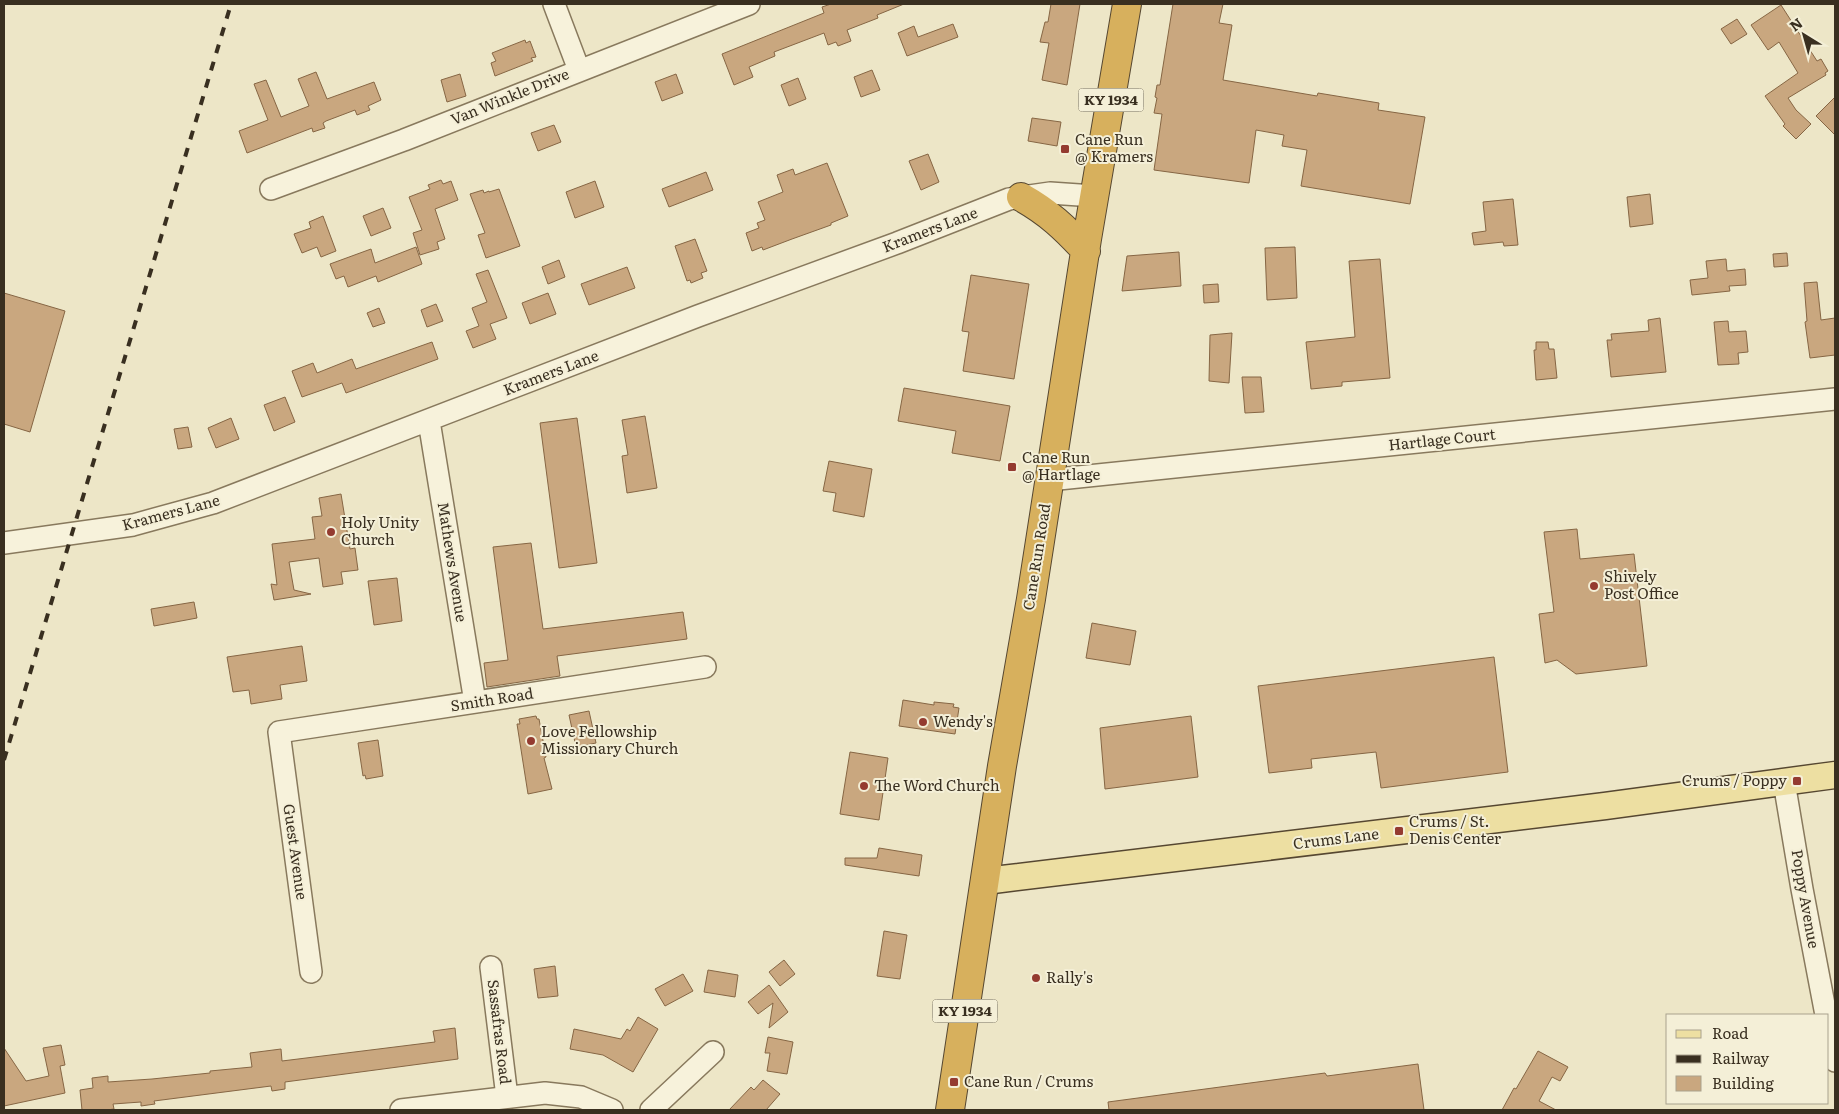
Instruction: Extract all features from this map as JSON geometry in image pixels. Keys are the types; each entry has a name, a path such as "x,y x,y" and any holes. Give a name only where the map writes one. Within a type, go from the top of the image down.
{"highway":[{"name":"Cane Run Road","path":"950,1110 1002,766 1031,599 1048,480 1127,4"},
{"path":"1021,197 1057,220 1086,251"}],"main road":[{"name":"Crums Lane","path":"985,881 1605,806 1835,775"}],"street":[{"path":"554,4 579,70"},
{"name":"Van Winkle Drive","path":"271,189 404,140 749,4"},
{"name":"Kramers Lane","path":"4,543 133,525 214,503 698,316 897,243 1008,199 1050,193 1094,196"},
{"name":"Hartlage Court","path":"1048,480 1835,400"},
{"name":"Mathews Avenue","path":"429,421 475,702"},
{"name":"Smith Road","path":"279,732 705,667"},
{"name":"Guest Avenue","path":"279,732 311,972"},
{"name":"Poppy Avenue","path":"1784,782 1826,1014"},
{"name":"Sassafras Road","path":"491,967 508,1097"},
{"path":"1829,1028 1835,1061"},
{"path":"651,1110 712,1052"},
{"path":"400,1110 545,1093 581,1097 612,1110"}],"building":[{"path":"831,4 904,4 877,15 878,18 847,30 851,41 838,46 836,42 828,45 824,33 774,52 775,56 749,67 753,77 734,85 722,54 824,13 822,7"},
{"path":"1051,4 1080,4 1067,85 1042,80 1049,43 1040,42 1045,22 1048,22"},
{"path":"1173,4 1223,4 1219,23 1232,25 1223,80 1317,96 1318,93 1379,103 1378,110 1425,117 1410,204 1301,186 1307,150 1282,146 1284,135 1256,130 1249,183 1154,170 1162,114 1154,113 1157,98 1155,97 1157,85 1160,85"},
{"path":"1781,5 1817,61 1821,59 1828,71 1825,73 1826,75 1788,98 1796,110 1811,124 1796,139 1783,126 1785,124 1765,96 1798,73 1779,42 1768,50 1751,25"},
{"path":"1737,19 1747,34 1731,44 1721,29"},
{"path":"953,24 958,37 907,56 898,33 914,26 918,37"},
{"path":"525,40 526,43 530,41 536,57 531,58 533,61 495,76 491,63 496,61 492,53"},
{"path":"872,70 880,90 861,97 854,77"},
{"path":"316,72 327,99 374,82 381,100 368,106 370,110 357,115 355,110 326,121 323,123 325,128 313,132 312,128 247,153 239,131 268,120 254,84 266,80 281,117 309,106 298,79"},
{"path":"460,74 466,96 447,102 441,80"},
{"path":"676,74 683,93 662,101 655,82"},
{"path":"798,78 806,99 789,106 781,85"},
{"path":"1835,97 1835,135 1816,116"},
{"path":"1032,118 1061,122 1057,146 1028,141"},
{"path":"554,125 561,142 538,151 531,133"},
{"path":"928,154 939,182 921,190 909,161"},
{"path":"827,163 848,216 831,223 831,225 763,250 762,247 752,251 746,233 759,228 757,223 765,220 758,202 783,192 777,175 793,169 795,175"},
{"path":"706,172 713,190 669,207 662,189"},
{"path":"441,180 443,184 451,181 458,200 435,209 445,239 437,242 439,249 420,255 413,233 422,230 409,197 430,189 428,185"},
{"path":"595,181 604,207 575,218 566,192"},
{"path":"499,189 520,246 486,258 478,235 485,233 470,194 483,190 484,193"},
{"path":"1650,194 1653,224 1630,227 1627,197"},
{"path":"1513,199 1518,245 1504,246 1503,242 1474,245 1472,233 1486,231 1483,202"},
{"path":"383,208 391,228 371,236 363,216"},
{"path":"323,216 336,251 321,257 317,247 302,253 294,234 311,228 309,222"},
{"path":"695,239 707,271 701,273 703,278 691,283 690,280 687,281 675,246"},
{"path":"416,247 422,264 378,282 376,276 348,287 344,276 336,279 330,264 371,249 375,263"},
{"path":"1295,247 1297,298 1267,300 1265,248"},
{"path":"1179,252 1181,286 1122,291 1127,256"},
{"path":"1787,253 1788,266 1774,267 1773,254"},
{"path":"1380,259 1390,378 1342,382 1342,386 1311,389 1306,342 1355,337 1349,261"},
{"path":"1726,259 1727,271 1745,269 1746,285 1729,286 1730,291 1692,295 1690,280 1708,278 1706,261"},
{"path":"559,260 565,277 548,284 542,267"},
{"path":"627,267 635,288 589,305 581,284"},
{"path":"488,270 507,318 490,324 496,339 473,348 466,331 479,326 472,308 487,302 476,274"},
{"path":"971,275 1029,284 1014,379 963,371 969,332 962,331"},
{"path":"1817,282 1821,320 1835,318 1835,355 1810,358 1805,322 1807,321 1804,283"},
{"path":"1218,284 1219,302 1204,303 1203,285"},
{"path":"4,293 65,311 30,432 4,424"},
{"path":"548,293 556,314 530,324 522,303"},
{"path":"436,304 443,321 427,327 421,310"},
{"path":"379,308 385,323 373,327 367,313"},
{"path":"1660,318 1666,372 1611,377 1607,340 1612,340 1611,334 1649,331 1648,320"},
{"path":"1728,321 1729,332 1746,331 1748,352 1738,353 1739,364 1718,365 1714,322"},
{"path":"1232,333 1229,383 1209,381 1210,335"},
{"path":"432,342 438,359 346,393 342,383 302,397 292,371 313,363 317,373 352,359 356,369"},
{"path":"1536,342 1548,342 1549,349 1554,349 1557,378 1536,380 1534,350 1536,350"},
{"path":"1242,377 1261,377 1264,412 1245,413"},
{"path":"904,388 1010,406 1000,461 952,453 956,431 898,421"},
{"path":"285,397 295,422 274,431 264,405"},
{"path":"645,416 657,488 627,493 622,456 628,455 622,420"},
{"path":"231,418 239,439 216,448 208,428"},
{"path":"577,418 597,563 559,568 540,423"},
{"path":"188,427 192,447 178,449 174,429"},
{"path":"829,461 872,469 864,517 833,511 836,493 823,491"},
{"name":"Holy Unity Church","path":"341,494 350,549 355,548 358,570 341,572 343,584 323,587 319,558 289,562 294,590 311,594 274,600 271,584 277,585 272,544 315,539 312,517 322,516 319,498"},
{"name":"Shively Post Office","path":"1577,529 1580,559 1634,554 1647,666 1576,674 1557,660 1545,663 1539,614 1554,612 1544,532"},
{"path":"531,543 543,629 683,612 687,639 557,656 560,676 487,687 484,663 508,660 493,547"},
{"path":"397,578 402,621 374,625 368,581"},
{"path":"194,602 197,618 154,626 151,609"},
{"path":"1092,623 1136,631 1130,665 1086,658"},
{"path":"302,646 307,681 280,685 282,699 251,704 249,690 233,692 227,657"},
{"path":"1494,657 1508,772 1381,788 1376,752 1311,759 1312,768 1269,773 1258,686"},
{"path":"903,700 934,705 934,702 954,704 953,707 959,708 955,734 899,726"},
{"path":"589,711 596,743 576,747 569,715"},
{"path":"536,716 539,719 546,757 544,758 552,789 528,794 517,724 520,724 519,719"},
{"path":"1191,716 1198,777 1105,789 1100,728"},
{"path":"378,740 383,776 366,779 365,775 363,776 358,743"},
{"name":"The Word Church","path":"850,752 888,758 879,820 840,814"},
{"path":"879,848 922,855 919,876 845,865 845,858 877,858"},
{"path":"884,931 907,935 900,979 877,976"},
{"path":"784,960 795,974 780,986 769,972"},
{"path":"555,966 558,996 538,998 534,969"},
{"path":"708,970 738,975 735,997 704,992"},
{"path":"683,974 693,991 665,1006 655,989"},
{"path":"769,985 788,1012 769,1028 773,1003 758,1014 748,1002"},
{"path":"638,1017 658,1029 633,1072 603,1055 570,1049 574,1029 621,1039 627,1029 630,1031"},
{"path":"455,1028 458,1059 285,1082 285,1089 272,1091 271,1086 154,1101 155,1104 141,1106 141,1102 113,1104 114,1109 107,1110 82,1110 80,1090 93,1088 92,1078 108,1076 108,1082 210,1073 210,1071 252,1067 250,1053 281,1049 282,1061 435,1042 433,1031"},
{"path":"768,1037 793,1042 787,1074 767,1071 770,1053 765,1053"},
{"path":"61,1045 65,1065 60,1066 65,1093 4,1106 4,1048 26,1081 49,1076 43,1048"},
{"path":"1538,1051 1568,1067 1560,1081 1552,1077 1539,1101 1556,1110 1502,1110 1514,1088 1516,1089"},
{"path":"1418,1064 1424,1110 1109,1110 1108,1102 1325,1073 1327,1076"},
{"path":"763,1080 780,1094 766,1110 729,1110 751,1087 754,1090"}],"railway":[{"path":"4,760 231,4"}],"place":[{"name":"Cane Run @ Kramers","path":"1065,149"},
{"name":"Cane Run @ Hartlage","path":"1012,467"},
{"name":"Holy Unity Church","path":"331,532"},
{"name":"Shively Post Office","path":"1594,586"},
{"name":"Wendy's","path":"923,722"},
{"name":"Love Fellowship Missionary Church","path":"531,741"},
{"name":"Crums / Poppy","path":"1797,781"},
{"name":"The Word Church","path":"864,786"},
{"name":"Crums / St. Denis Center","path":"1399,831"},
{"name":"Rally's","path":"1036,978"},
{"name":"Cane Run / Crums","path":"954,1082"}]}
